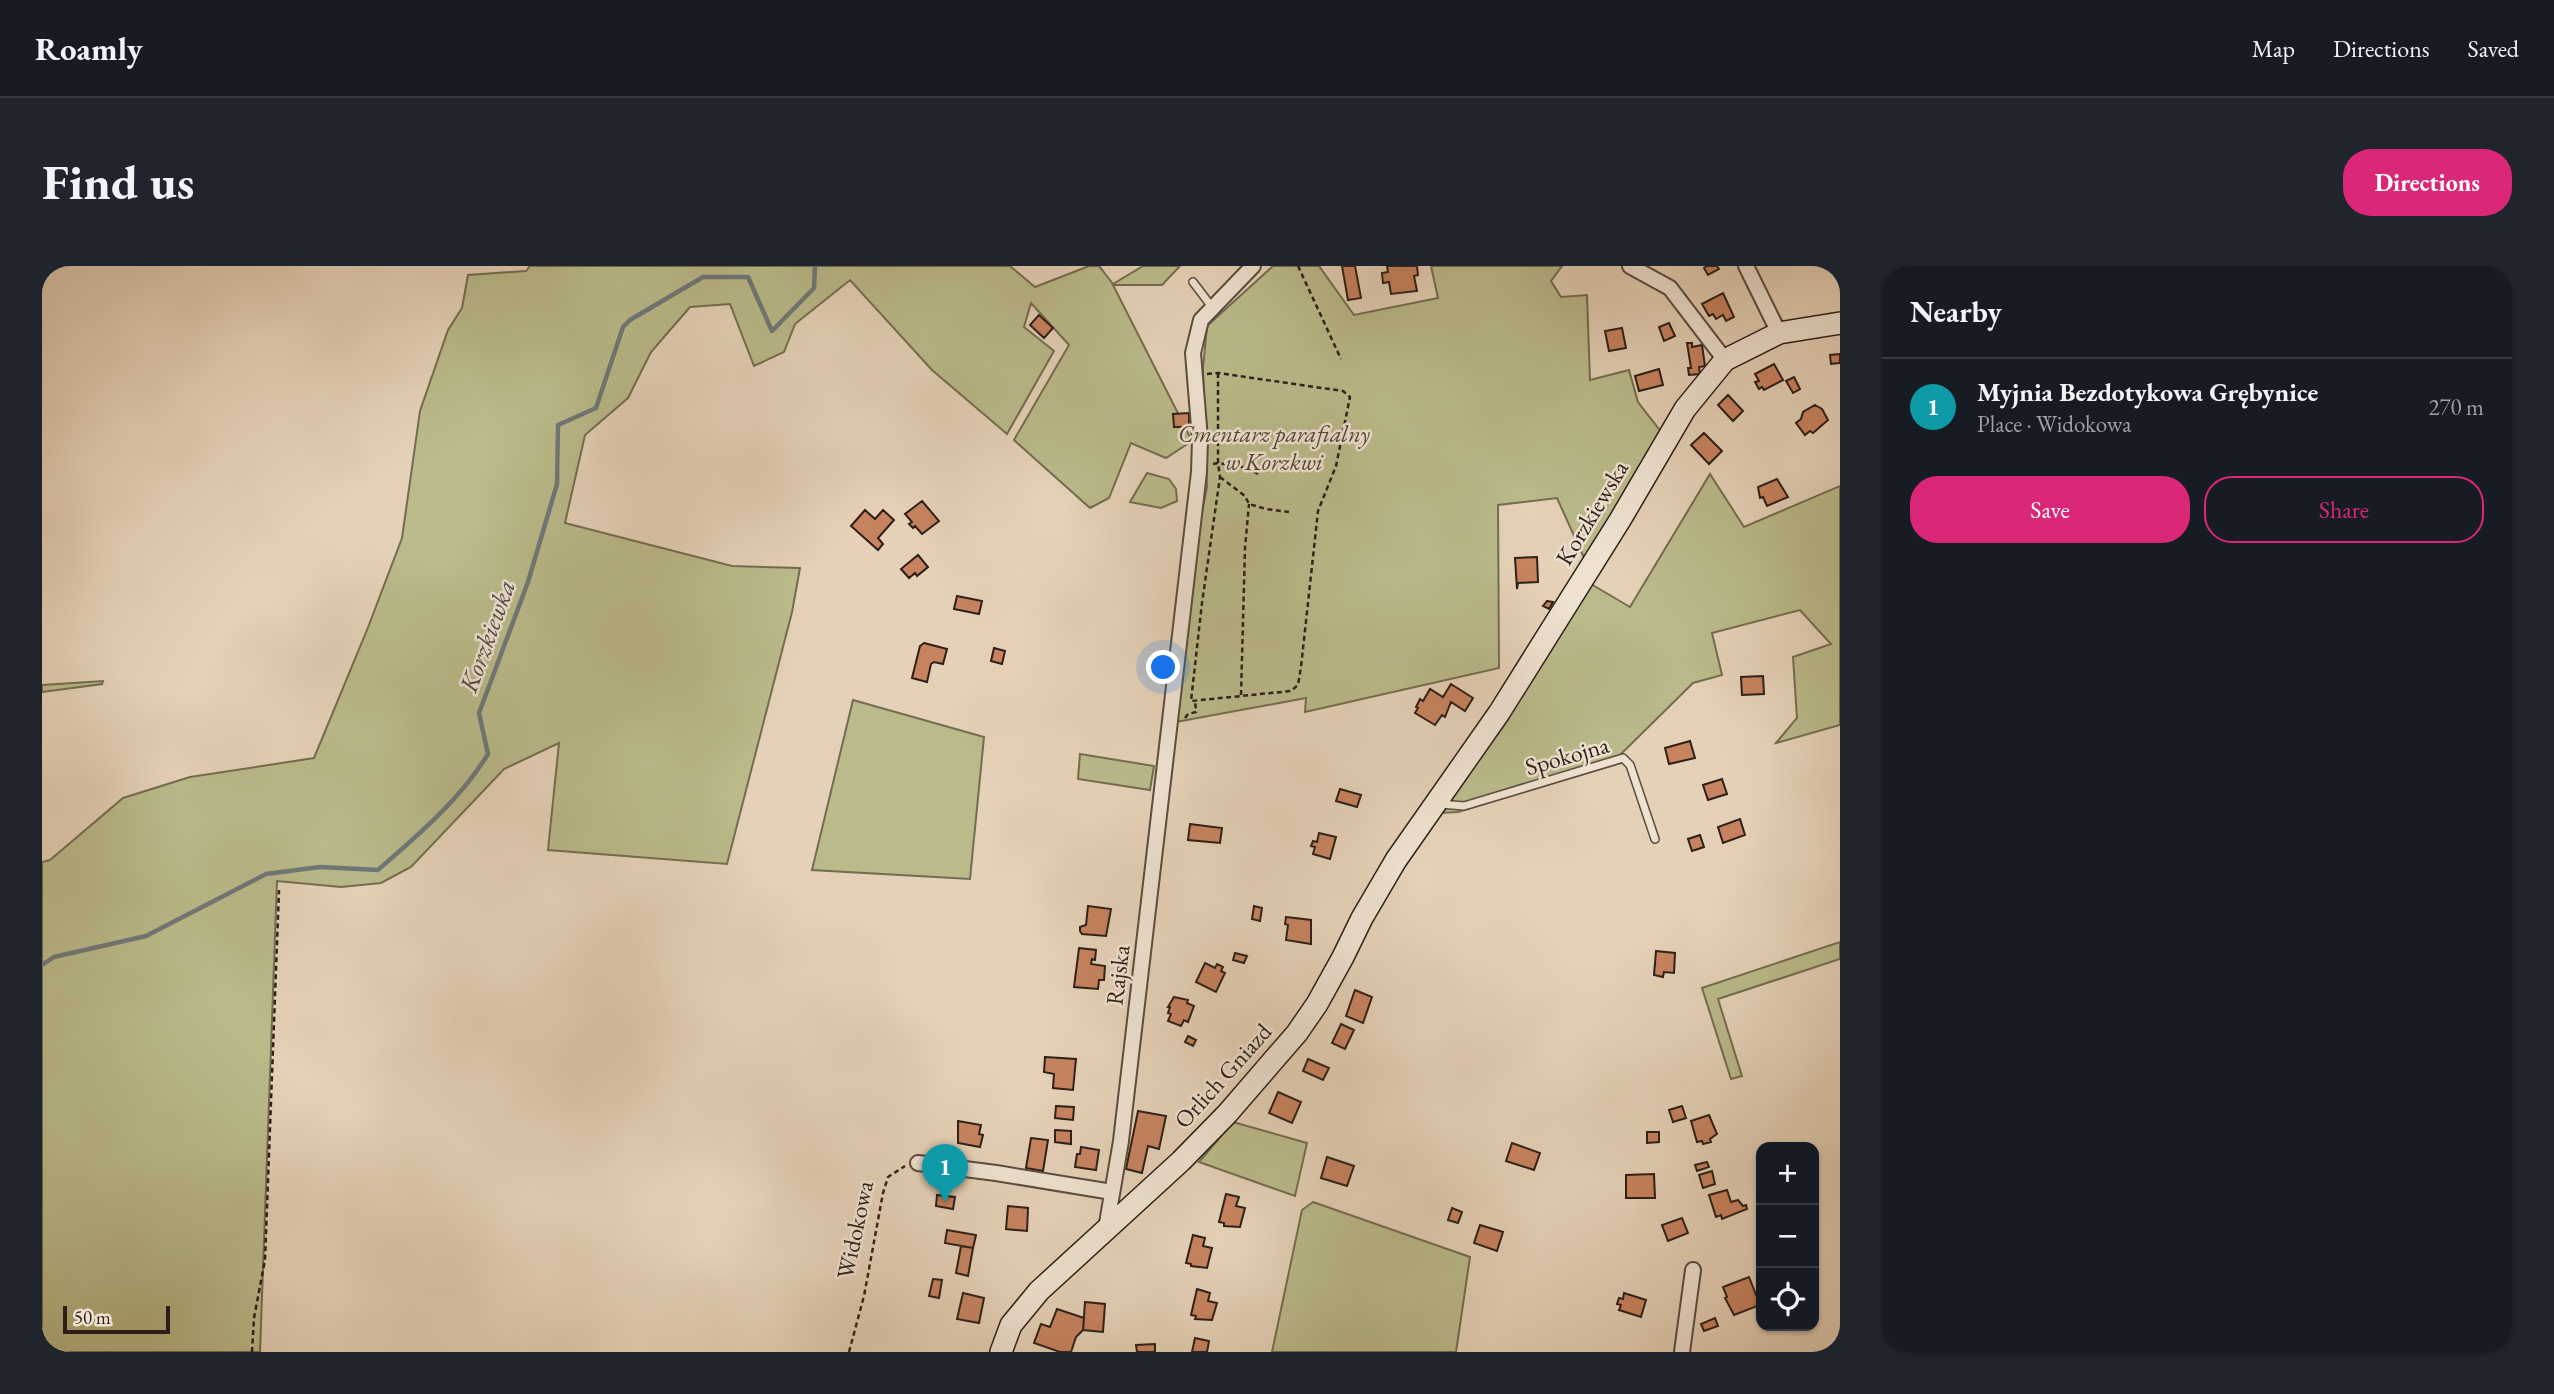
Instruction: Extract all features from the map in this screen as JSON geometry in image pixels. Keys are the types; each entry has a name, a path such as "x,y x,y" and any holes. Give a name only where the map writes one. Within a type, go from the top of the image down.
{"street":[{"name":"Rajska","path":"1106,1229 1121,1141 1176,723 1199,471 1200,439 1193,353 1201,320 1253,266"},
{"path":"1630,266 1670,288 1725,360"},
{"path":"1745,266 1779,333"},
{"name":"Korzkiewska","path":"1438,801 1499,713 1620,520 1685,409 1725,360 1779,333 1840,323"},
{"name":"Orlich Gniazd","path":"1001,1352 1011,1325 1039,1291 1181,1161 1227,1114 1297,1033 1342,960 1362,918 1396,860 1438,801"},
{"path":"918,1163 1112,1192"},
{"path":"1682,1352 1693,1270"}],"lane":[{"path":"1193,282 1212,307"},
{"name":"Spokojna","path":"1438,801 1464,806 1623,758 1630,765 1655,839"}],"path":[{"path":"1298,266 1341,359"},
{"path":"1204,374 1217,373 1343,391 1350,397 1336,466 1318,511 1298,685 1291,691 1191,701 1220,477 1217,373"},
{"path":"1207,465 1218,463 1248,468 1258,474"},
{"path":"1220,477 1245,496 1249,504 1245,548 1241,695"},
{"path":"1249,504 1289,512"},
{"path":"1176,723 1188,714 1196,712 1195,700"},
{"path":"252,1352 254,1318 265,1260 279,890"},
{"name":"Widokowa","path":"849,1352 864,1296 888,1177 901,1167 918,1163"}],"green space":[{"path":"530,266 1010,266 1035,287 1089,266 1099,266 1113,284 1143,266 1180,266 1162,285 1113,285 1192,441 1166,458 1131,443 1109,498 1090,508 1014,440 1069,345 1031,303 1024,327 1054,351 1007,434 932,370 850,280 795,324 784,352 754,366 730,304 690,307 651,352 628,398 585,435 565,523 732,566 800,568 792,612 727,864 548,850 559,743 504,769 411,867 381,883 341,887 277,881 260,1352 42,1352 42,862 50,860 123,798 190,777 314,758 402,538 420,411 448,330 462,308 468,275 526,271"},
{"name":"Cmentarz parafialny w Korzkwi","path":"1273,266 1319,266 1354,315 1438,298 1431,266 1562,266 1551,281 1561,297 1587,295 1590,380 1629,370 1638,402 1662,433 1585,560 1557,498 1498,505 1499,668 1305,712 1306,698 1176,722 1190,611 1192,562 1207,487 1203,369 1207,326"},
{"path":"1147,473 1169,479 1176,489 1177,501 1161,508 1130,502"},
{"path":"1710,474 1744,527 1840,486 1840,725 1776,743 1797,718 1793,657 1831,644 1800,610 1712,633 1722,675 1693,683 1621,754 1624,762 1458,812 1440,813 1591,584 1630,607"},
{"path":"103,681 102,684 42,692 42,685"},
{"path":"853,700 984,737 970,879 812,870"},
{"path":"1080,754 1154,766 1150,790 1078,779"},
{"path":"1840,942 1840,959 1718,999 1742,1076 1731,1079 1702,988"},
{"path":"1233,1122 1307,1143 1295,1196 1199,1162"},
{"path":"1313,1202 1470,1257 1456,1352 1272,1352 1302,1210"}],"building":[{"path":"1342,266 1355,266 1361,298 1348,300"},
{"path":"1387,266 1417,266 1418,275 1414,276 1417,291 1391,294 1389,282 1383,283 1382,273 1388,272"},
{"path":"1717,266 1719,269 1708,275 1704,268"},
{"path":"1723,293 1734,317 1726,321 1723,315 1716,319 1713,314 1709,316 1702,304"},
{"path":"1039,315 1053,328 1044,338 1030,325"},
{"path":"1669,323 1675,336 1664,341 1659,327"},
{"path":"1622,328 1626,348 1609,351 1605,331"},
{"path":"1687,343 1692,343 1692,347 1702,345 1705,366 1699,367 1700,374 1689,375 1688,368 1691,368"},
{"path":"1840,354 1840,363 1831,364 1830,355"},
{"path":"1774,364 1783,380 1764,390 1762,387 1759,389 1755,374"},
{"path":"1659,369 1663,385 1639,391 1635,376"},
{"path":"1794,377 1800,389 1793,393 1786,381"},
{"path":"1728,395 1743,411 1733,421 1718,405"},
{"path":"1815,405 1822,409 1828,420 1813,433 1810,431 1805,435 1796,423 1803,412"},
{"path":"1189,413 1189,427 1174,427 1173,414"},
{"path":"1704,433 1722,451 1709,464 1691,445"},
{"path":"1777,479 1788,497 1767,506 1763,497 1760,498 1758,487"},
{"path":"922,501 939,521 922,534 909,524 912,522 905,514"},
{"path":"865,510 875,519 883,510 894,520 878,538 883,544 878,550 851,526"},
{"path":"918,555 928,567 917,576 915,573 909,578 901,569"},
{"path":"1537,557 1538,582 1518,583 1517,589 1515,558"},
{"path":"957,596 982,601 979,614 954,609"},
{"path":"1547,601 1553,602 1549,609 1543,606"},
{"path":"924,643 947,649 943,664 931,664 927,682 912,678 920,646"},
{"path":"994,648 1005,651 1002,664 991,661"},
{"path":"1763,676 1764,694 1742,695 1741,677"},
{"path":"1451,684 1473,698 1465,711 1451,702 1445,717 1442,715 1435,725 1415,713 1420,699 1423,701 1430,689 1443,697"},
{"path":"1690,741 1695,758 1669,764 1665,748"},
{"path":"1722,779 1727,794 1708,800 1703,785"},
{"path":"1340,789 1361,795 1357,807 1336,801"},
{"path":"1740,819 1745,835 1723,843 1718,827"},
{"path":"1190,824 1222,828 1220,843 1188,840"},
{"path":"1319,833 1336,837 1330,859 1313,854 1315,847 1311,846 1313,841 1317,842"},
{"path":"1700,835 1704,847 1692,851 1688,839"},
{"path":"1088,906 1111,909 1106,936 1082,934 1080,931 1080,927 1086,925"},
{"path":"1254,906 1262,908 1260,921 1252,919"},
{"path":"1286,917 1311,920 1311,944 1286,940"},
{"path":"1079,948 1096,950 1095,960 1092,959 1091,964 1105,966 1104,980 1099,980 1098,989 1074,987"},
{"path":"1656,951 1675,953 1674,973 1664,972 1663,977 1654,975"},
{"path":"1235,953 1247,956 1244,963 1233,960"},
{"path":"1205,963 1215,968 1217,964 1223,967 1221,971 1225,973 1216,992 1196,982"},
{"path":"1355,990 1372,997 1363,1023 1346,1016"},
{"path":"1174,997 1188,1000 1187,1003 1194,1006 1188,1022 1184,1020 1181,1026 1168,1021 1171,1014 1168,1013 1168,1007"},
{"path":"1341,1024 1354,1030 1345,1049 1332,1043"},
{"path":"1188,1036 1196,1040 1193,1046 1185,1042"},
{"path":"1045,1057 1076,1059 1073,1090 1053,1088 1054,1074 1044,1072"},
{"path":"1308,1059 1329,1068 1323,1080 1303,1071"},
{"path":"1278,1092 1301,1102 1292,1123 1269,1113"},
{"path":"1056,1106 1074,1107 1073,1120 1055,1118"},
{"path":"1682,1106 1686,1118 1673,1122 1669,1110"},
{"path":"1138,1111 1166,1116 1159,1149 1148,1146 1142,1173 1126,1169"},
{"path":"1709,1115 1717,1134 1710,1139 1711,1142 1703,1144 1702,1141 1697,1142 1691,1121"},
{"path":"958,1121 981,1125 979,1134 983,1135 980,1147 958,1143"},
{"path":"1055,1130 1071,1131 1071,1144 1055,1142"},
{"path":"1647,1132 1659,1132 1659,1142 1647,1143"},
{"path":"1031,1138 1048,1140 1043,1171 1026,1168"},
{"path":"1512,1143 1540,1153 1534,1170 1506,1161"},
{"path":"1081,1147 1099,1150 1096,1170 1075,1167"},
{"path":"1327,1157 1354,1166 1347,1186 1321,1178"},
{"path":"1707,1162 1709,1167 1697,1171 1695,1165"},
{"path":"1712,1171 1715,1184 1703,1188 1699,1175"},
{"path":"1654,1174 1655,1198 1626,1198 1626,1175"},
{"path":"1727,1190 1731,1202 1738,1200 1743,1206 1746,1205 1747,1209 1722,1219 1721,1215 1716,1217 1709,1195"},
{"path":"1226,1194 1239,1197 1236,1206 1245,1208 1240,1227 1224,1226 1224,1223 1219,1222"},
{"path":"937,1195 955,1197 953,1209 936,1206"},
{"path":"1008,1206 1028,1208 1027,1231 1006,1229"},
{"path":"1452,1208 1462,1212 1458,1223 1448,1220"},
{"path":"1682,1218 1688,1233 1668,1241 1662,1225"},
{"path":"1480,1225 1503,1232 1497,1251 1474,1243"},
{"path":"947,1230 976,1235 973,1248 945,1243"},
{"path":"1193,1235 1205,1238 1203,1246 1212,1248 1207,1268 1186,1263"},
{"path":"961,1246 973,1248 968,1276 956,1273"},
{"path":"1749,1277 1756,1295 1756,1307 1734,1315 1725,1298 1727,1297 1723,1287"},
{"path":"933,1279 942,1280 939,1298 929,1296"},
{"path":"1197,1289 1210,1293 1208,1301 1217,1303 1212,1320 1195,1319 1196,1316 1191,1315"},
{"path":"963,1293 984,1298 979,1323 957,1319"},
{"path":"1624,1293 1646,1300 1641,1317 1619,1310 1621,1305 1617,1304 1619,1298 1623,1299"},
{"path":"1085,1302 1105,1304 1103,1332 1083,1330"},
{"path":"1057,1309 1084,1318 1083,1330 1076,1337 1071,1352 1060,1352 1034,1343 1041,1324 1050,1327"},
{"path":"1715,1318 1718,1326 1704,1331 1701,1324"},
{"path":"1195,1338 1209,1341 1207,1352 1192,1352"},
{"path":"1155,1344 1155,1352 1137,1352 1136,1345"}],"waterway":[{"name":"Korzkiewka","path":"42,965 54,957 146,936 266,874 320,867 378,870 408,844 465,787 488,754 479,713 528,582 557,484 558,425 596,408 623,327 630,320 703,277 748,277 772,331 814,288 815,266"}],"place":[{"name":"Myjnia Bezdotykowa Grębynice","path":"945,1202"}]}
